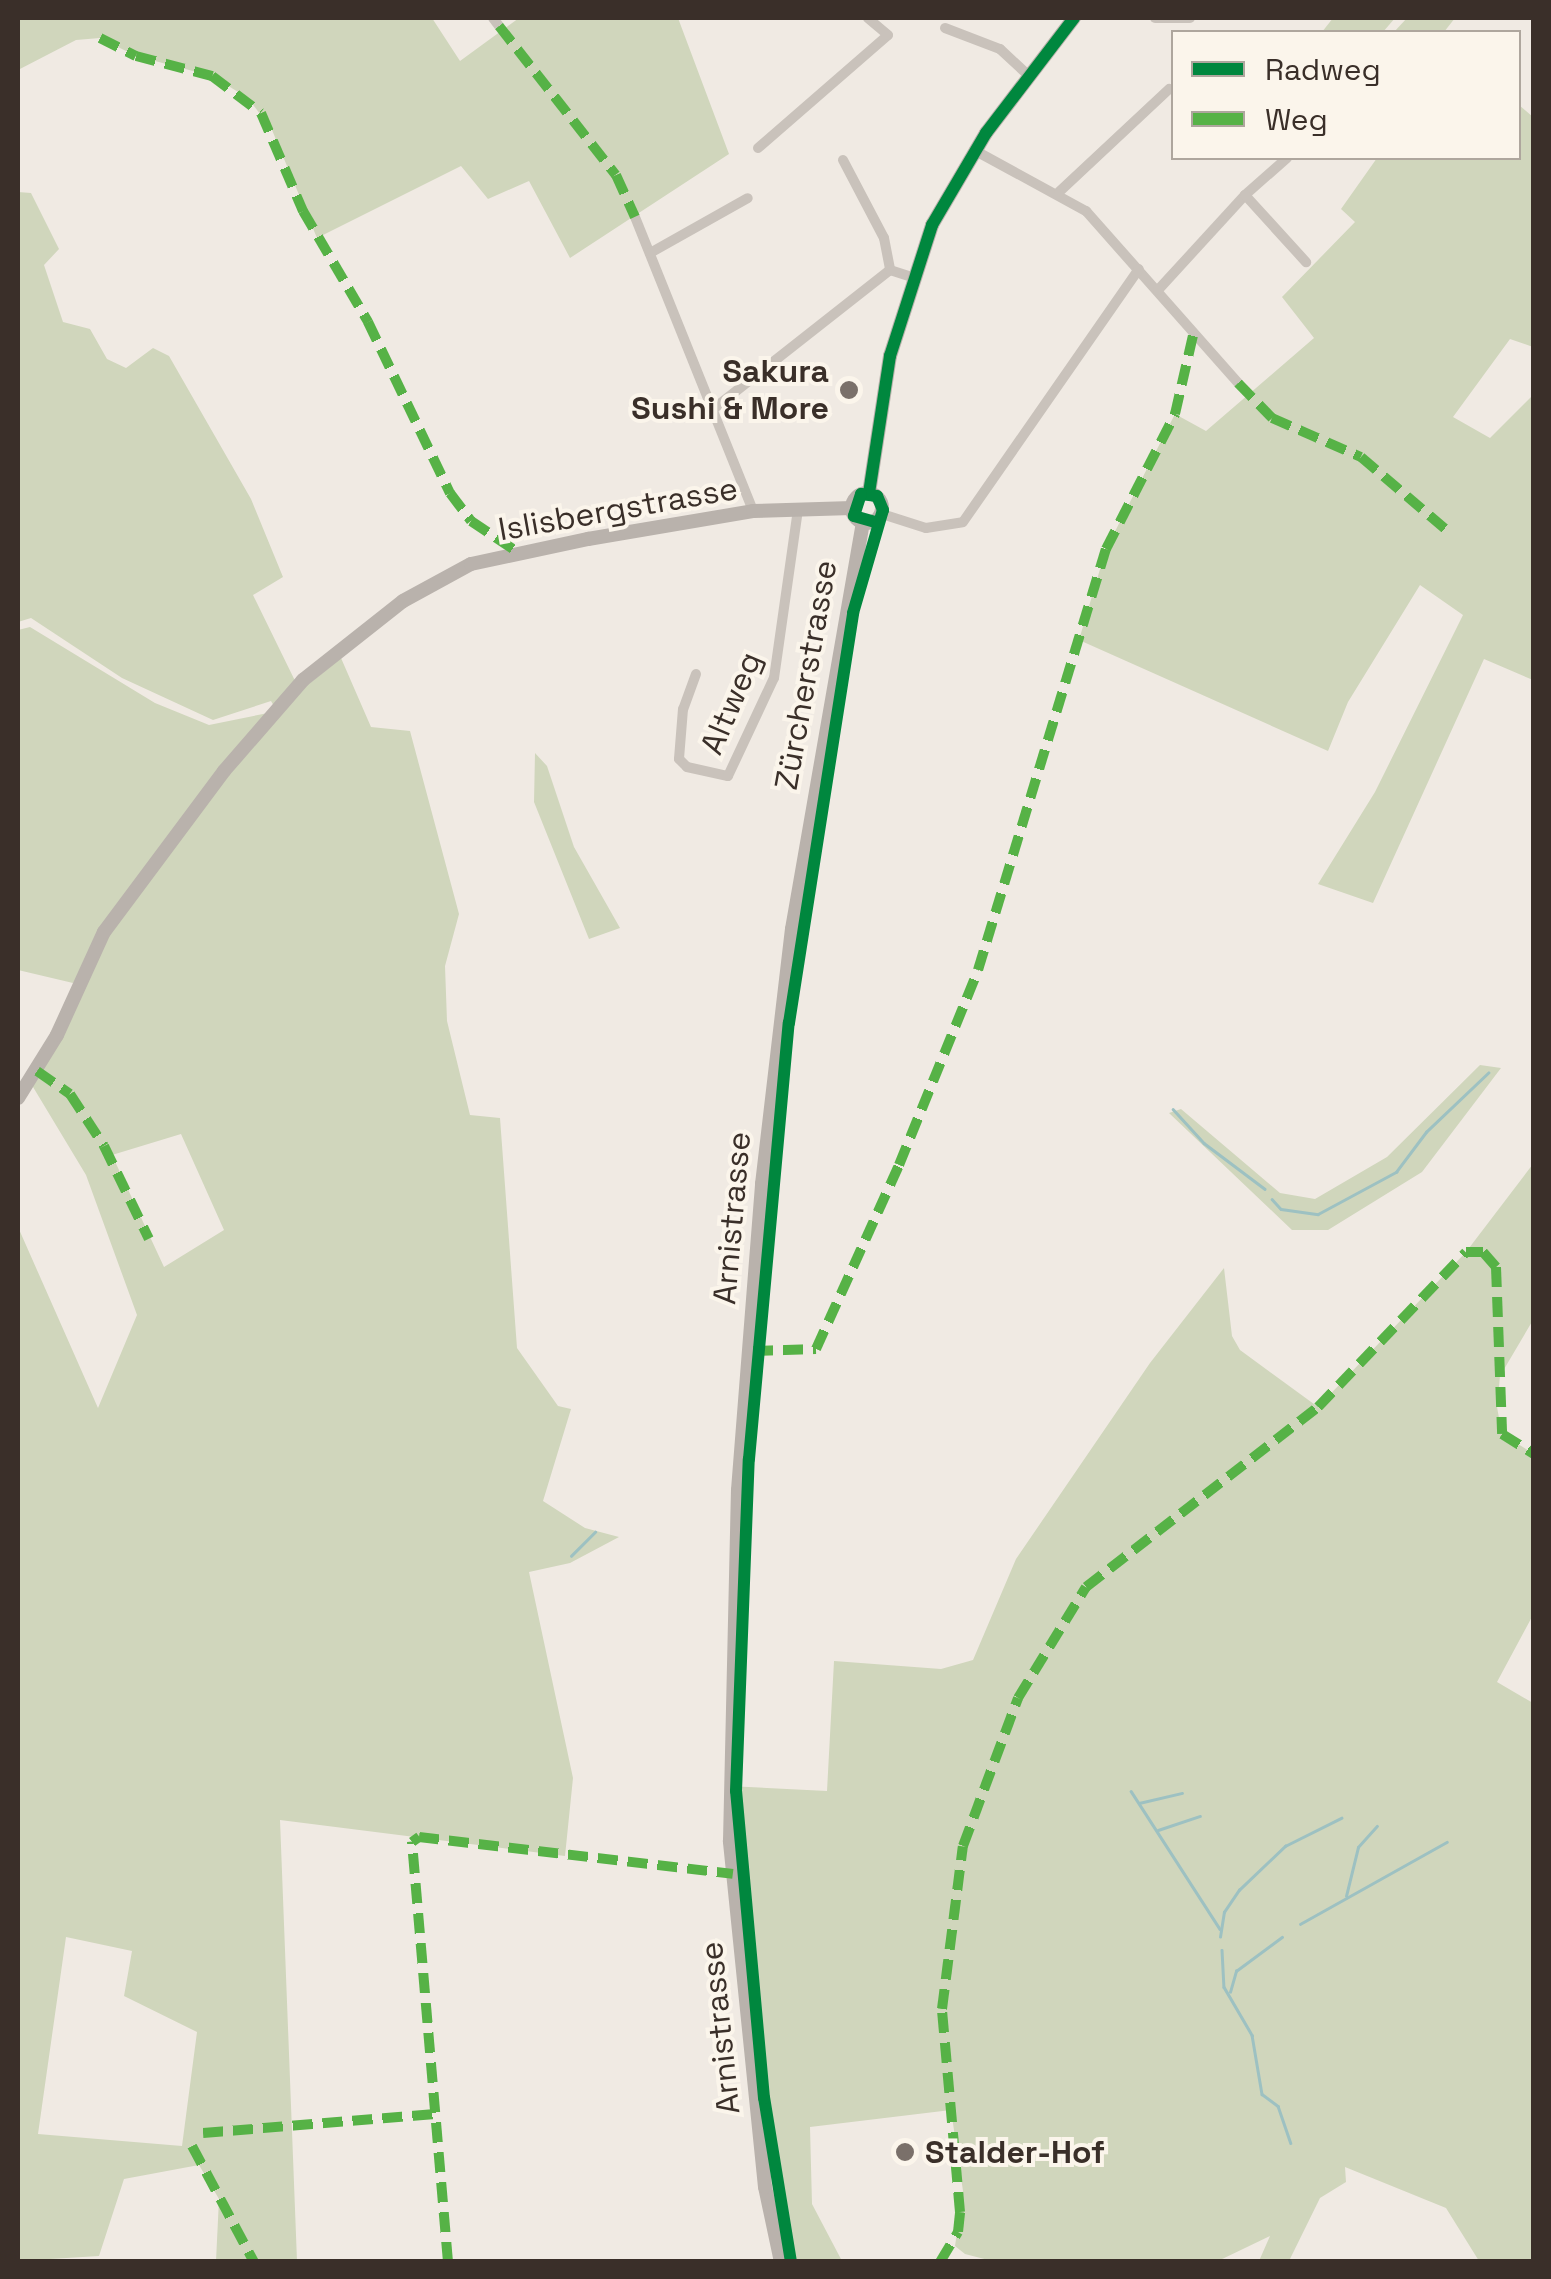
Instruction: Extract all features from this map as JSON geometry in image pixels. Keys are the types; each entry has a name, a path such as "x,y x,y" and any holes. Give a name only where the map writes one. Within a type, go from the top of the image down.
{"street":[{"path":"758,148 888,35 868,18"},
{"path":"1074,18 974,150 911,277 884,383 869,493 852,508 864,523 882,514 926,528 951,527 973,512 1140,269"},
{"path":"1155,18 1190,18"},
{"path":"945,28 1000,49 1029,76"},
{"path":"1059,192 1169,89"},
{"path":"974,150 995,167 1059,192 1140,269 1238,383"},
{"path":"843,160 884,238 890,270"},
{"path":"1158,290 1245,196 1285,160"},
{"path":"1245,196 1306,262"},
{"path":"650,253 748,198"},
{"path":"636,217 753,511"},
{"path":"890,270 911,277"},
{"path":"712,410 890,270"},
{"path":"869,493 882,502 882,514"},
{"name":"Islisbergstrasse","path":"18,1098 58,1035 104,932 224,771 303,680 403,601 471,564 753,511 852,508"},
{"name":"Altweg","path":"696,674 682,709 679,759 686,767 728,776 774,678 798,510"},
{"name":"Zürcherstrasse","path":"806,838 864,523"},
{"name":"Arnistrasse","path":"781,2262 765,2187 745,2010 728,1764 755,1258 806,838"}],"green space":[{"path":"18,18 432,18 460,61 519,18 678,18 729,154 570,258 529,181 488,199 461,166 317,238 272,130 248,98 212,76 136,56 100,38 76,40 18,70"},
{"path":"1333,18 1395,18 1385,30 1324,30"},
{"path":"1407,18 1455,18 1446,30 1396,30"},
{"path":"1521,107 1533,117 1533,347 1510,339 1453,417 1490,438 1533,395 1533,680 1484,659 1373,903 1318,884 1375,792 1463,615 1420,585 1348,702 1328,751 1079,640 1106,549 1175,414 1206,431 1314,338 1282,297 1355,222 1341,209 1376,160 1521,160"},
{"path":"18,192 31,193 59,249 44,265 63,322 90,329 107,359 126,368 153,348 169,356 251,499 283,577 253,595 300,691 341,658 371,727 410,731 459,914 445,966 447,1021 470,1115 500,1118 517,1348 558,1406 571,1409 543,1501 585,1528 619,1537 570,1563 529,1572 573,1778 565,1856 280,1820 297,2261 216,2261 219,2199 199,2165 124,2179 99,2256 18,2261 18,1227 98,1408 137,1315 86,1175 30,1082 104,932 224,771 279,715 271,701 213,720 122,678 31,618 18,622","holes":["181,1134 224,1230 164,1267 112,1155","66,1937 132,1951 124,1996 197,2032 182,2146 38,2134"]},
{"path":"30,627 155,703 209,725 268,713 73,983 18,970 18,630"},
{"path":"535,753 547,766 574,847 620,928 589,939 534,802"},
{"path":"1480,1065 1501,1068 1422,1172 1328,1230 1292,1230 1169,1113 1181,1109 1280,1193 1315,1199 1387,1157"},
{"path":"1533,1164 1533,1320 1500,1376 1497,1407 1502,1434 1534,1454 1533,1615 1497,1682 1533,1703 1533,2261 1479,2261 1446,2208 1345,2167 1346,2182 1320,2198 1289,2261 1259,2261 1270,2236 1218,2261 996,2262 965,2254 955,2246 963,2191 951,2110 810,2127 812,2204 842,2261 781,2261 728,1786 827,1791 834,1661 941,1669 973,1660 1016,1559 1150,1363 1224,1268 1232,1336 1240,1350 1318,1407 1466,1252"}],"waterway":[{"path":"1272,1199 1281,1209 1318,1214 1396,1172 1426,1132 1488,1073"},
{"path":"1173,1109 1204,1143 1265,1189"},
{"path":"571,1556 595,1532"},
{"path":"1131,1791 1220,1929"},
{"path":"1139,1803 1182,1793"},
{"path":"1158,1830 1200,1816"},
{"path":"1220,1937 1224,1912 1239,1890 1285,1846 1341,1818"},
{"path":"1346,1896 1358,1847 1377,1826"},
{"path":"1300,1924 1447,1842"},
{"path":"1230,1992 1236,1971 1282,1937"},
{"path":"1222,1950 1224,1987 1252,2035 1262,2094 1278,2106 1291,2143"}],"marked path":[{"path":"499,26 616,175 635,217"},
{"path":"100,38 136,56 212,76 261,113 303,211 368,322 450,493 471,521 519,553"},
{"path":"753,1351 816,1349 899,1165 978,970 1106,549 1175,414 1194,331"},
{"path":"1238,383 1272,418 1361,457 1450,533"},
{"path":"37,1071 70,1094 104,1146 149,1239"},
{"path":"940,2262 958,2232 960,2212 942,2009 963,1846 1018,1698 1086,1587 1318,1407 1466,1252 1483,1252 1496,1267 1502,1434 1534,1454"},
{"path":"448,2262 412,1842 419,1837 733,1874"},
{"path":"203,2133 435,2114"},
{"path":"192,2146 254,2262"}],"cycle path":[{"path":"869,493 890,356 932,225 986,133 1074,18"},
{"path":"791,2262 764,2098 736,1791 749,1459 789,1023 853,613 883,510 877,496 861,494 854,516 875,522"}],"place":[{"name":"Sakura Sushi & More","path":"849,390"},
{"name":"Stalder-Hof","path":"905,2152"}]}
